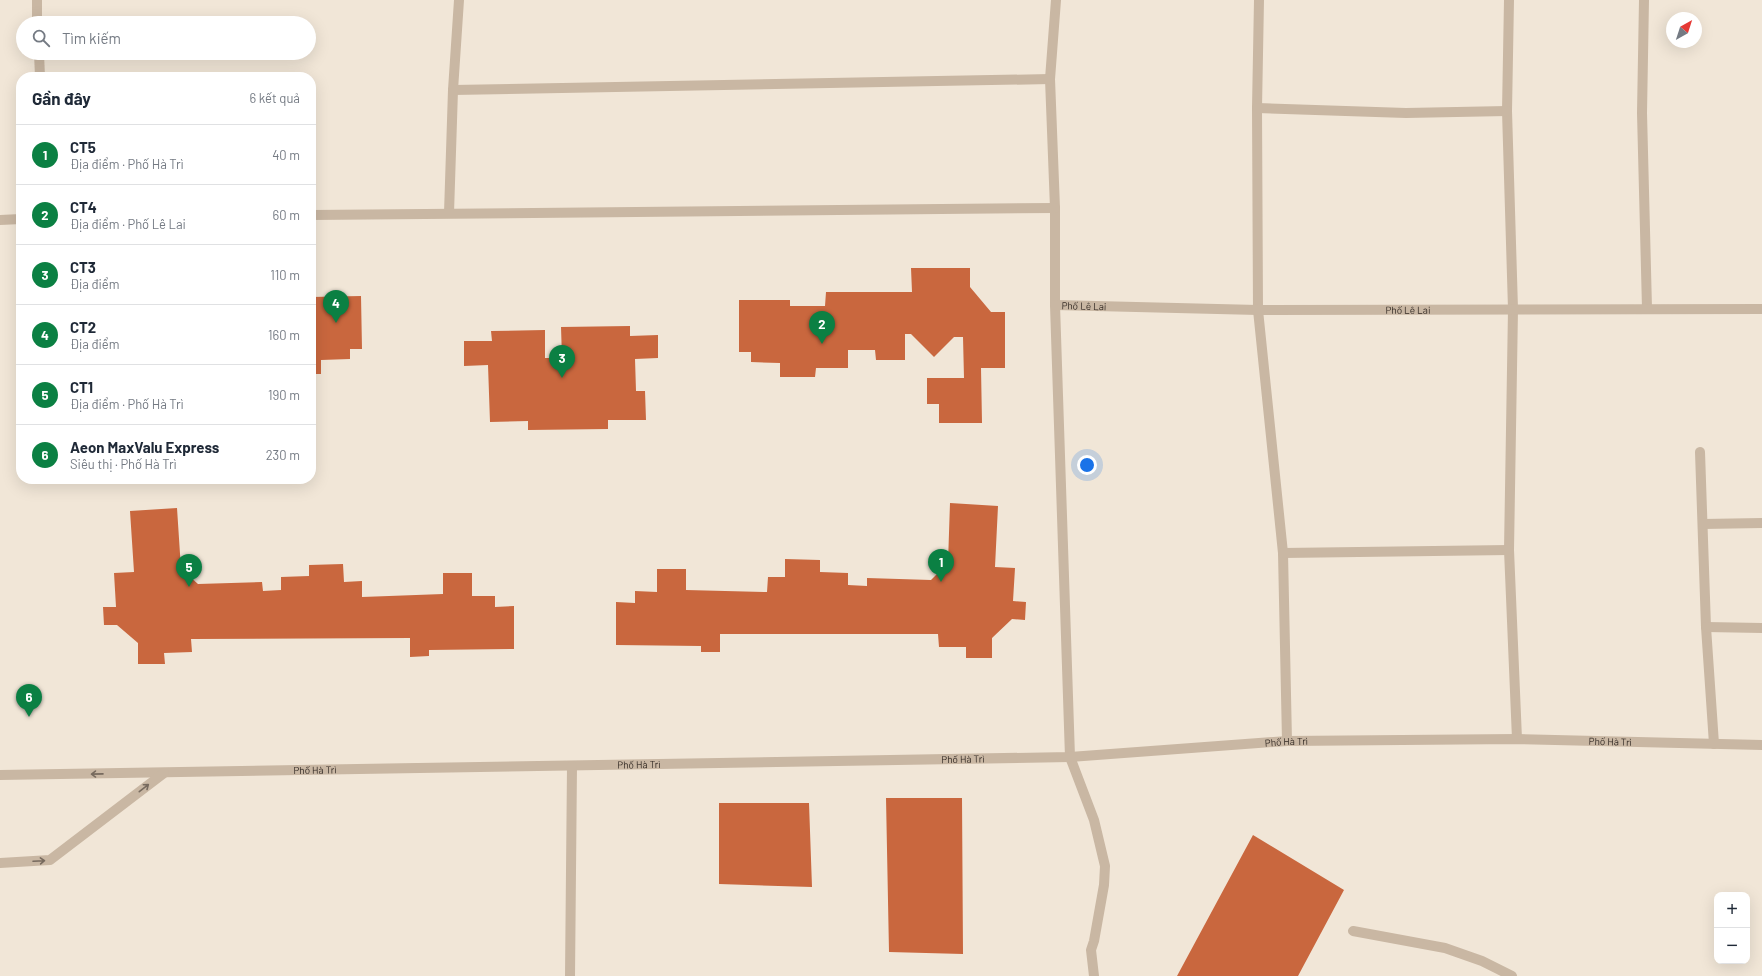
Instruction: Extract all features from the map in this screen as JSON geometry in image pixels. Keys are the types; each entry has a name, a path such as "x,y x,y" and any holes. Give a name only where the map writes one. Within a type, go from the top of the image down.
{"street":[{"path":"36,0 37,16"},
{"path":"449,213 453,90 460,0"},
{"path":"1056,0 1050,79 1055,208 1055,305 1070,757 1094,820 1105,866 1103,892 1094,941 1090,950 1094,976"},
{"path":"1259,0 1257,108 1258,310 1283,554 1287,741"},
{"path":"1509,0 1507,111 1513,309 1509,550 1517,739"},
{"path":"1644,0 1642,113 1647,308"},
{"path":"39,60 40,72"},
{"path":"453,90 1050,79"},
{"path":"1257,108 1406,113 1507,111"},
{"path":"316,215 1055,208"},
{"path":"0,220 16,219"},
{"name":"Phố Lê Lai","path":"1055,305 1258,310 1647,308 1762,309"},
{"path":"1700,452 1706,627 1714,744"},
{"path":"1703,524 1762,523"},
{"path":"1283,554 1509,550"},
{"path":"1706,627 1762,628"},
{"name":"Phố Hà Trì","path":"0,775 1070,757 1287,741 1517,739 1762,745"},
{"path":"570,976 572,766"},
{"path":"0,863 50,860 164,773"},
{"path":"1353,930 1445,948 1482,961 1512,976"}],"building":[{"path":"911,268 970,268 970,287 991,312 1005,312 1005,368 981,368 982,423 939,423 939,404 927,404 927,378 964,378 963,337 954,337 934,357 911,334 905,334 905,360 876,360 875,350 848,350 848,368 816,368 815,377 780,377 780,363 751,362 751,352 739,352 739,300 790,300 790,306 825,306 826,292 912,292"},
{"path":"361,296 362,349 350,349 350,359 321,360 321,374 316,374 316,297"},
{"path":"630,326 630,336 658,335 658,358 635,359 636,391 645,391 646,420 608,420 608,429 528,430 528,421 490,422 488,365 464,366 464,341 492,341 491,331 545,330 545,358 562,358 561,327"},
{"path":"950,503 998,506 995,567 1015,568 1013,601 1026,602 1025,620 1012,619 992,638 992,658 966,658 966,647 939,647 938,634 720,634 720,652 701,652 701,646 616,645 616,602 635,603 635,591 657,592 657,569 686,569 686,590 767,592 768,577 785,577 785,559 820,560 820,572 848,573 848,585 867,586 867,578 931,580 948,563"},
{"path":"177,508 181,569 198,584 262,582 263,591 281,590 281,577 309,576 309,565 343,564 344,582 362,581 362,597 443,594 443,573 472,573 472,596 495,596 495,607 514,606 514,649 429,650 429,656 410,657 410,638 191,639 192,652 164,653 165,664 138,664 138,643 117,625 104,625 103,607 116,607 114,573 134,572 130,511"},
{"path":"886,798 962,798 963,954 889,952"},
{"path":"719,803 809,803 812,887 719,884"},
{"path":"1253,835 1344,890 1298,976 1177,976"}],"place":[{"name":"CT2","path":"336,323"},
{"name":"CT4","path":"822,344"},
{"name":"CT3","path":"562,378"},
{"name":"CT5","path":"941,582"},
{"name":"CT1","path":"189,587"},
{"name":"Aeon MaxValu Express","path":"29,717"}]}
